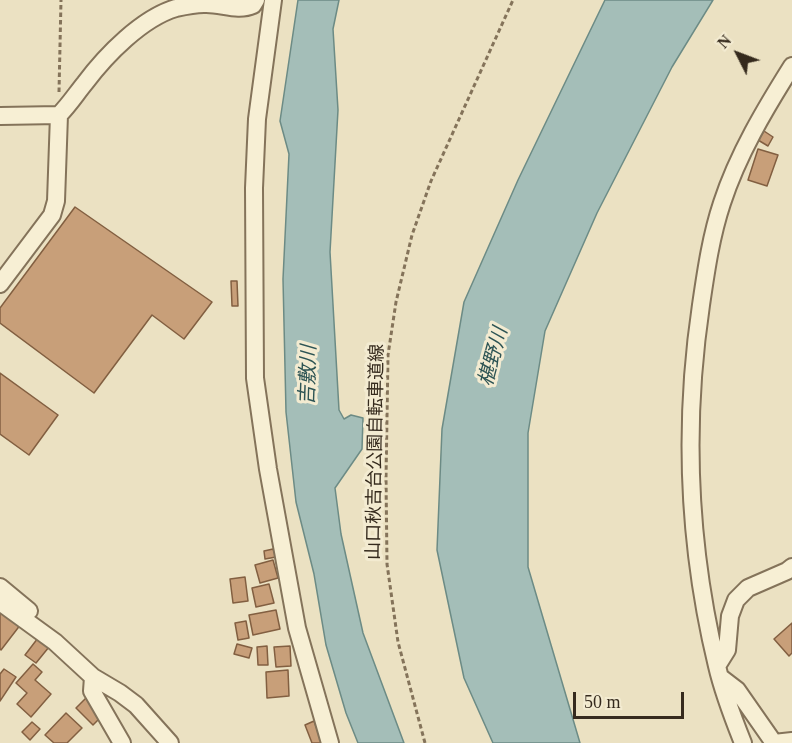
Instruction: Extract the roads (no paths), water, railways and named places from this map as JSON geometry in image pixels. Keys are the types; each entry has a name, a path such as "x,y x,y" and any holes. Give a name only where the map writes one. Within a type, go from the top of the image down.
{"street":[{"path":"0,116 59,115 73,102 84,83 119,44 150,21 175,8 205,4 244,9 253,5 256,0"},
{"path":"273,0 257,119 254,188 255,378 268,469 297,628 330,743"},
{"path":"743,743 718,671 701,588 691,511 692,375 708,260 722,203 766,107 792,66"},
{"path":"0,284 52,215 56,201 59,115"},
{"path":"718,671 727,650 730,616 736,600 748,588 792,567"},
{"path":"0,587 64,641 72,657"},
{"path":"0,602 55,642 93,677 136,705 170,743"},
{"path":"718,671 737,690 774,743 792,741"},
{"path":"93,677 92,691 122,743"}],"water":[{"name":"吉敷川","path":"298,0 339,0 333,29 338,110 330,252 339,410 344,419 351,415 363,418 362,449 335,488 341,534 363,633 404,743 358,743 346,713 326,645 314,574 296,502 286,412 283,279 289,154 280,121"},
{"name":"椹野川","path":"605,0 713,0 672,67 597,213 545,331 528,433 528,567 580,743 493,743 464,678 437,550 442,429 464,302 518,180"}]}
